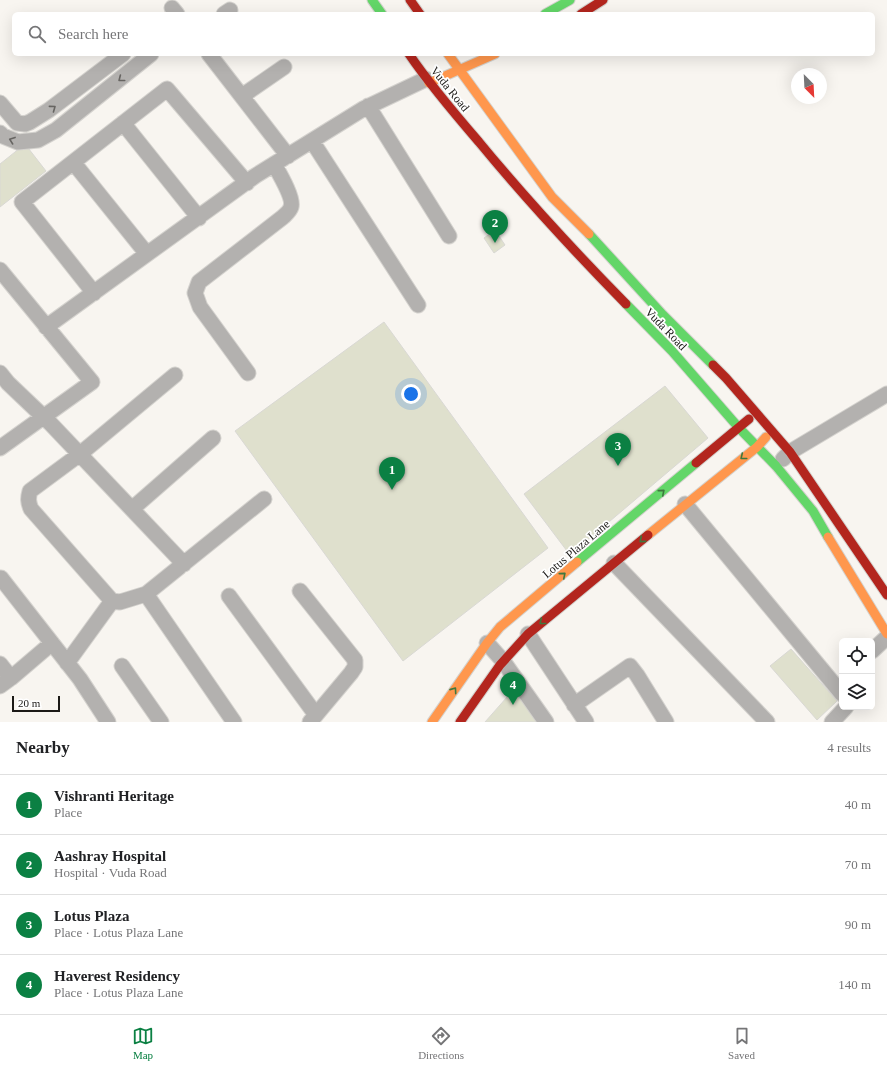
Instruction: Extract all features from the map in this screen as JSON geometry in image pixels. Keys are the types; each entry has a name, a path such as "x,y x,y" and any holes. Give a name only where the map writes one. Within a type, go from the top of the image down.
{"street":[{"path":"372,0 381,12"},
{"path":"410,0 419,12"},
{"path":"549,12 570,0"},
{"path":"584,12 603,0"},
{"path":"0,103 17,123 25,124 49,110 120,56"},
{"path":"0,133 3,136 18,142 38,140 56,130 149,56"},
{"path":"211,56 288,156"},
{"name":"Vuda Road","path":"411,56 505,174 672,351 739,428 776,466 813,510 887,636"},
{"path":"46,327 274,164 368,106 427,76 459,70 491,56"},
{"name":"Vuda Road","path":"448,58 459,70 552,197 600,244 663,315 726,378 790,452 886,591"},
{"path":"242,96 284,67"},
{"path":"83,85 95,99"},
{"path":"94,292 22,202 167,88 247,183"},
{"path":"368,106 449,236"},
{"path":"123,123 198,218"},
{"path":"312,141 418,305"},
{"path":"73,162 147,254"},
{"path":"248,373 200,307 195,293 199,282 283,217 291,209 292,202 274,164"},
{"path":"0,270 92,382 0,448"},
{"path":"0,373 8,383 80,454 184,564"},
{"path":"175,375 80,454 30,491 28,503 31,509 112,601 120,602 146,594 264,499"},
{"path":"776,466 790,452 887,394"},
{"name":"Lotus Plaza Lane","path":"432,722 500,627 739,428 756,412"},
{"path":"460,722 515,646 757,446 772,431"},
{"path":"132,509 213,438"},
{"path":"685,504 839,685"},
{"path":"614,563 765,721"},
{"path":"0,579 1,578 80,679 108,722"},
{"path":"229,596 313,718 351,673 355,667 355,660 300,591"},
{"path":"868,602 886,591"},
{"path":"146,594 234,722"},
{"path":"67,663 112,601"},
{"path":"500,627 515,646"},
{"path":"528,634 586,722"},
{"path":"875,648 887,636"},
{"path":"0,664 6,682 52,642"},
{"path":"488,643 504,661 546,722"},
{"path":"122,666 161,722"},
{"path":"574,705 630,666 666,722"},
{"path":"832,722 843,710"}],"building":[{"path":"25,144 46,171 0,207 0,164"},
{"path":"495,230 505,245 494,253 484,238"},
{"path":"384,322 548,548 403,661 235,431"},
{"path":"665,386 708,438 570,555 524,494"},
{"path":"791,649 837,701 817,720 770,666"},
{"path":"515,688 539,722 485,722"}],"traffic: fast":[{"path":"372,0 381,12"},
{"path":"549,12 570,0"},
{"path":"589,234 663,315 713,365"},
{"path":"626,304 672,351 739,428 776,466 813,511 828,537"},
{"path":"577,562 696,463"}],"traffic: slow":[{"path":"449,56 552,197 589,234"},
{"path":"429,83 490,56"},
{"path":"648,535 757,447 766,437"},
{"path":"828,537 887,634"},
{"path":"432,722 487,643 500,627 577,562"}],"traffic: jam":[{"path":"410,0 419,12"},
{"path":"584,12 603,0"},
{"path":"410,56 442,99 514,184 569,245 626,304"},
{"path":"713,365 790,452 887,595"},
{"path":"696,463 749,419"},
{"path":"460,722 500,665 528,634 648,535"}],"place":[{"name":"Aashray Hospital","path":"495,243"},
{"name":"Lotus Plaza","path":"618,466"},
{"name":"Vishranti Heritage","path":"392,490"},
{"name":"Haverest Residency","path":"513,705"}]}
